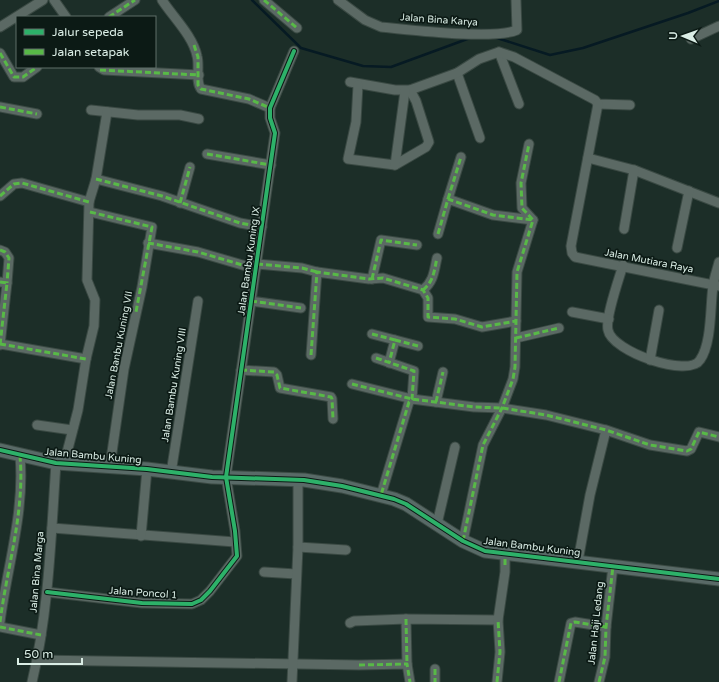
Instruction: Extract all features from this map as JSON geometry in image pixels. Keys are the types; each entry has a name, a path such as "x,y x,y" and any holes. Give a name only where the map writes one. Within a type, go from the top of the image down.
{"street":[{"path":"18,16 43,0"},
{"path":"54,0 65,16"},
{"path":"119,14 135,0"},
{"path":"162,0 194,45 198,57 198,85 201,89 249,99 270,108 294,51"},
{"path":"264,0 297,28"},
{"name":"Jalan Bina Karya","path":"338,0 365,20 381,27 499,34 517,30 516,0"},
{"path":"0,27 16,17"},
{"path":"691,39 719,26"},
{"path":"499,52 519,104"},
{"path":"407,90 416,101 429,142 426,147 395,165 348,159 356,122 354,84 407,90 457,73 479,59 499,52 534,67 595,100 598,104 630,105"},
{"path":"0,53 14,77 22,77 36,68"},
{"path":"101,68 104,70 199,75"},
{"path":"457,73 480,138"},
{"path":"395,165 407,90"},
{"path":"598,104 588,158 634,170 719,203"},
{"path":"0,107 38,114"},
{"name":"Jalan Bambu Kuning IX","path":"237,553 235,531 226,478 275,133 270,118 270,108"},
{"path":"91,110 138,115 180,115 199,119"},
{"path":"0,196 14,184 22,183 89,202 96,179 107,112"},
{"path":"529,144 521,183 522,208 533,220"},
{"path":"207,154 271,165"},
{"path":"438,234 461,157"},
{"name":"Jalan Mutiara Raya","path":"588,158 571,246 574,257 716,285"},
{"path":"180,203 190,167"},
{"path":"624,229 634,170"},
{"path":"96,179 180,203 240,223 262,227"},
{"path":"677,248 689,191"},
{"path":"448,199 493,215 533,220"},
{"name":"Jalan Bina Marga","path":"32,682 37,660 47,592 52,528 60,463 78,410 86,359 94,326 95,300 87,280 90,212 89,202"},
{"name":"Jalan Banbu Kuning VII","path":"90,212 152,227 148,242 142,286 124,369 110,466"},
{"path":"463,541 483,445 502,408 512,379 516,338 517,272 533,220"},
{"path":"372,279 381,240 417,245"},
{"path":"148,242 256,266 302,268 317,272 372,279 383,278 423,290 428,298 428,317 455,319 482,327 516,321"},
{"path":"0,250 5,252 9,258 3,282 0,344 86,359"},
{"path":"423,290 430,284 435,272 437,258"},
{"path":"623,266 609,319 608,331 612,338 629,352 650,360 674,365 692,366 700,362 706,348 719,262"},
{"path":"311,355 317,272"},
{"name":"Jalan Bambu Kuning VIII","path":"171,473 198,301"},
{"path":"251,301 301,308"},
{"path":"650,360 659,310"},
{"path":"572,312 609,319"},
{"path":"516,338 559,328"},
{"path":"372,334 418,346"},
{"path":"389,363 395,340"},
{"path":"376,358 414,372 412,399 409,402 399,431 381,496"},
{"path":"241,370 274,372 280,388 330,397 332,399 333,419"},
{"path":"436,402 443,372"},
{"path":"352,384 412,399 474,407 502,408 560,418 606,430 650,445 687,452 691,449 699,432 719,437"},
{"path":"37,425 72,430"},
{"path":"578,561 590,495 606,430"},
{"path":"437,524 454,447"},
{"name":"Jalan Bambu Kuning","path":"0,450 20,456 60,463 147,469 171,473 226,478 298,480 327,483 381,496 406,504 463,541 485,550 578,561 664,574 719,579"},
{"path":"0,622 18,516 22,471 20,456"},
{"path":"141,536 147,469"},
{"path":"292,682 298,547 298,480"},
{"path":"52,528 235,542"},
{"path":"298,547 346,550"},
{"name":"Jalan Poncol 1","path":"47,592 142,603 192,604 201,600 210,592 236,558 237,553"},
{"path":"497,682 500,652 498,620 505,572 505,553"},
{"name":"Jalan Haji Ledang","path":"599,682 606,657 606,627 613,566"},
{"path":"264,572 296,574"},
{"path":"350,623 354,621 406,619 498,620"},
{"path":"406,619 407,664 410,682"},
{"path":"559,682 571,623 576,622 606,627"},
{"path":"0,627 41,635"},
{"path":"37,660 292,664 407,664"},
{"path":"435,669 435,682"}],"waterway":[{"path":"252,0 301,48 363,66 391,67 470,38"},
{"path":"497,38 550,55 583,48 688,13 719,1"}],"marked path":[{"path":"111,16 135,0"},
{"path":"264,0 297,28"},
{"path":"194,45 198,57 198,85 201,89 249,99 270,108"},
{"path":"0,53 14,77 23,77 36,68"},
{"path":"100,70 199,75"},
{"path":"0,107 37,114"},
{"path":"463,541 483,445 502,408 513,379 515,367 517,272 533,220 522,208 521,183 529,144"},
{"path":"207,154 271,165"},
{"path":"448,199 461,157"},
{"path":"180,203 190,167"},
{"path":"96,179 162,196 240,223 262,227 262,225"},
{"path":"0,196 14,184 22,183 89,202"},
{"path":"438,234 448,199 493,215 533,220"},
{"path":"90,212 152,227 136,312"},
{"path":"372,279 381,240 417,245"},
{"path":"148,243 198,252 256,269"},
{"path":"0,250 5,252 9,258 7,283"},
{"path":"423,290 427,287 431,279 437,258"},
{"path":"257,264 302,268 317,272"},
{"path":"311,355 317,272 369,279 383,278 423,290 428,298 428,317 455,319 482,327 516,321"},
{"path":"0,282 7,283 0,345"},
{"path":"251,301 301,308"},
{"path":"516,338 559,328"},
{"path":"372,334 395,340 389,363"},
{"path":"395,340 418,346"},
{"path":"0,344 86,359"},
{"path":"376,358 414,371 412,399 409,402 381,495"},
{"path":"241,370 274,372 277,375 280,388 331,397 333,419"},
{"path":"436,402 443,372"},
{"path":"352,384 412,399 474,407 502,408 546,415 606,430 650,445 687,451 691,449 699,432 719,437"},
{"path":"0,622 18,519 21,477 20,456"},
{"path":"505,553 505,565"},
{"path":"599,682 605,657 606,627 613,566"},
{"path":"406,619 407,664"},
{"path":"497,682 500,652 498,620"},
{"path":"559,682 571,623 575,622 606,627"},
{"path":"0,627 41,635"},
{"path":"359,665 407,664 410,682"},
{"path":"435,669 435,682"}],"cycle path":[{"path":"47,592 142,603 192,604 201,600 210,591 237,556 235,531 226,477 275,133 270,118 270,108 294,51"},
{"path":"0,450 56,463 147,469 212,477 304,480 342,486 394,499 406,504 463,541 485,551 719,579"}]}
